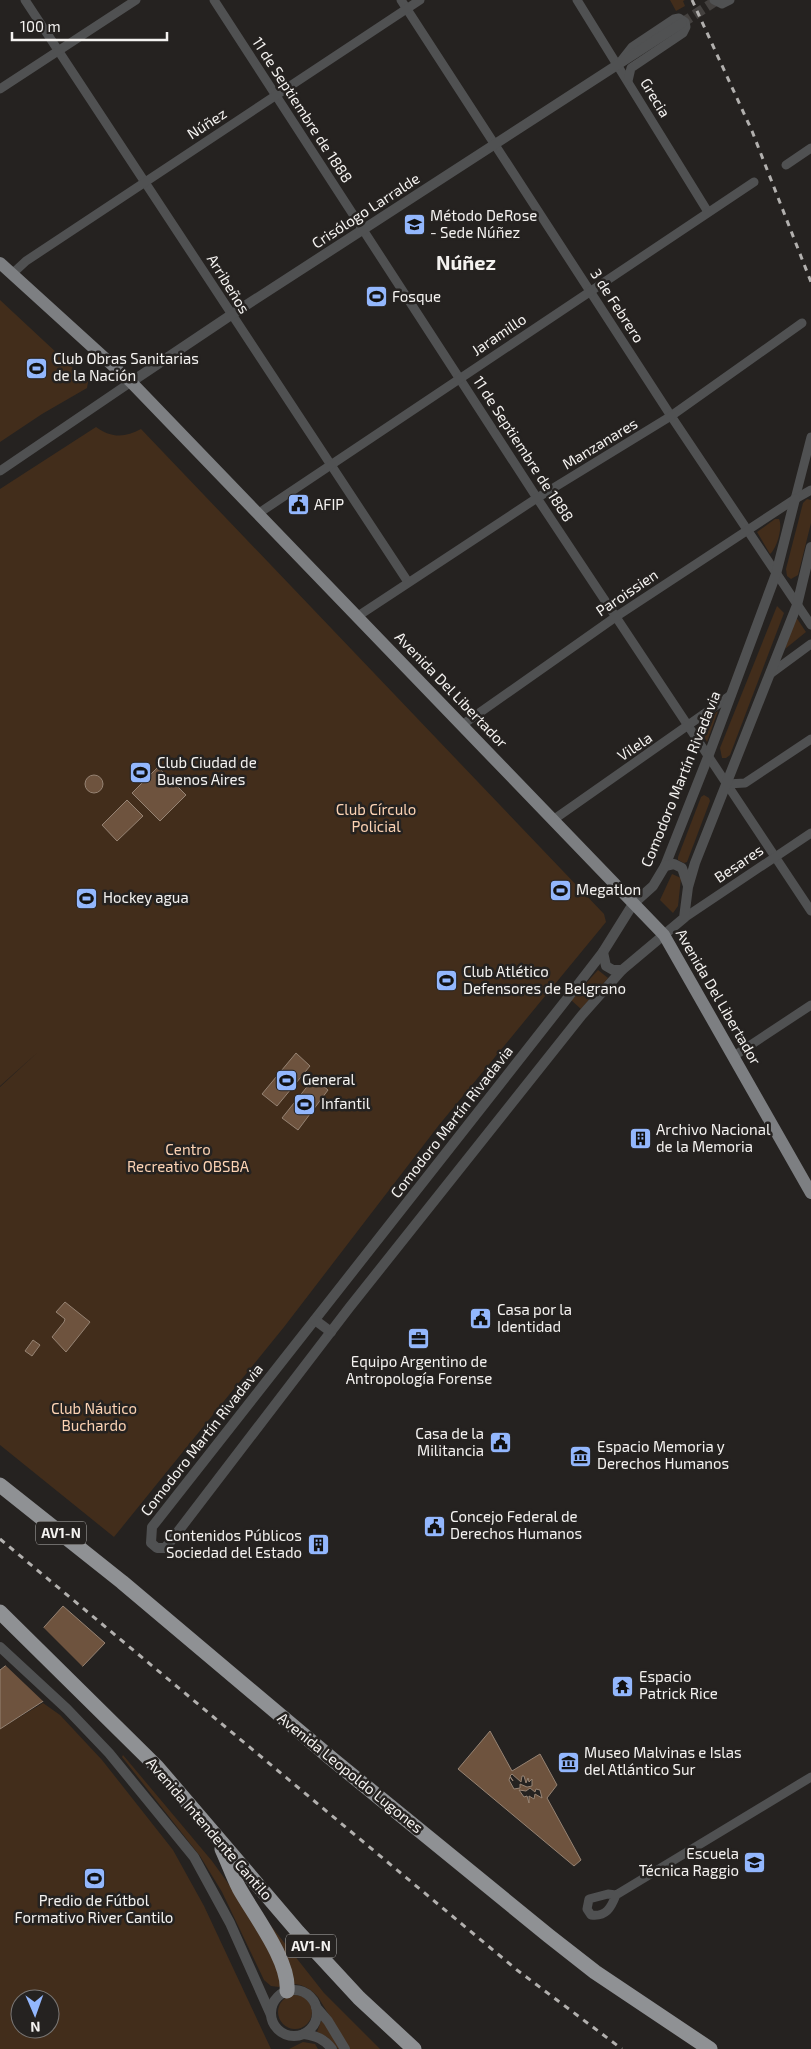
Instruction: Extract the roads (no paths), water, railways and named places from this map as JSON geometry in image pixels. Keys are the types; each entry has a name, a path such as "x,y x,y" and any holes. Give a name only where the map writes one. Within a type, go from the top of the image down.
{"highway":[{"name":"Avenida Leopoldo Lugones","path":"0,1485 122,1582 332,1759 549,1936 596,1972 710,2049"},
{"name":"Avenida Intendente Cantilo","path":"0,1612 157,1767 298,1932 360,1998 414,2049"},
{"path":"216,1834 238,1887 282,1964 288,1982 284,1993"}],"main road":[{"name":"Avenida Del Libertador","path":"0,264 131,382 664,935 811,1193"}],"street":[{"name":"Arribeños","path":"25,0 408,582"},
{"path":"0,89 136,0"},
{"name":"11 de Septiembre de 1888","path":"214,0 537,498 811,911"},
{"name":"3 de Febrero","path":"401,0 671,416 811,625"},
{"name":"Núñez","path":"12,274 26,261 420,0"},
{"name":"Grecia","path":"577,0 708,212"},
{"path":"714,0 722,4 730,0"},
{"name":"Crisólogo Larralde","path":"618,65 632,46 674,19 679,18 685,22 686,27 683,33 631,68 628,82"},
{"name":"Crisólogo Larralde","path":"131,382 231,315 682,23"},
{"path":"786,165 811,148"},
{"name":"Jaramillo","path":"259,513 754,182"},
{"name":"Manzanares","path":"358,616 537,498 671,416 802,323"},
{"path":"0,471 131,382"},
{"name":"Comodoro Martín Rivadavia","path":"684,918 622,970 582,1015 332,1332 170,1542 165,1548 157,1548 151,1543 152,1527 603,952 633,904 653,886 665,866 776,574 811,437"},
{"name":"Paroissien","path":"462,725 617,616 795,498 811,490"},
{"path":"684,918 688,887 695,863 797,605 811,547"},
{"path":"770,674 811,644"},
{"name":"Vilela","path":"553,820 731,695"},
{"path":"727,784 745,783 811,739"},
{"name":"Besares","path":"684,918 811,833"},
{"path":"665,866 674,864 682,868 688,887"},
{"path":"603,952 606,966 613,970 622,970"},
{"path":"734,1056 811,1005"},
{"path":"315,1320 332,1332"},
{"name":"Avenida Intendente Cantilo","path":"4,1651 54,1697 109,1753 194,1857 230,1923 271,2015"},
{"path":"616,1895 811,1777"},
{"name":"Avenida Intendente Cantilo","path":"256,1978 268,1989 284,1993"},
{"path":"332,2049 326,2041 318,2036 286,2034 274,2023 271,2015 276,2000 284,1993 296,1990 305,1993 312,1999 328,2021 345,2049"},
{"path":"304,2034 312,2027 317,2018 316,2007"}],"tunnel":[{"path":"682,23 717,0"}],"railway":[{"path":"692,0 752,131 811,282"},
{"path":"0,1539 517,1970 622,2049"}],"place":[{"name":"Método DeRose - Sede Núñez","path":"414,225"},
{"name":"Fosque","path":"376,297"},
{"name":"Club Obras Sanitarias de la Nación","path":"37,368"},
{"name":"AFIP","path":"298,505"},
{"name":"Club Ciudad de Buenos Aires","path":"141,772"},
{"name":"Megatlon","path":"560,890"},
{"name":"Hockey agua","path":"87,898"},
{"name":"Club Atlético Defensores de Belgrano","path":"447,981"},
{"name":"General","path":"286,1080"},
{"name":"Infantil","path":"305,1104"},
{"name":"Archivo Nacional de la Memoria","path":"640,1139"},
{"name":"Casa por la Identidad","path":"481,1319"},
{"name":"Equipo Argentino de Antropología Forense","path":"419,1339"},
{"name":"Casa de la Militancia","path":"500,1443"},
{"name":"Espacio Memoria y Derechos Humanos","path":"581,1456"},
{"name":"Concejo Federal de Derechos Humanos","path":"434,1526"},
{"name":"Contenidos Públicos Sociedad del Estado","path":"318,1545"},
{"name":"Espacio Patrick Rice","path":"623,1686"},
{"name":"Museo Malvinas e Islas del Atlántico Sur","path":"568,1762"},
{"name":"Escuela Técnica Raggio","path":"755,1863"},
{"name":"Predio de Fútbol Formativo River Cantilo","path":"94,1878"}],"district":[{"name":"Núñez","path":"466,263"}],"park label":[{"name":"Club Círculo Policial","path":"376,818"},
{"name":"Centro Recreativo OBSBA","path":"188,1158"},
{"name":"Club Náutico Buchardo","path":"94,1418"}]}
